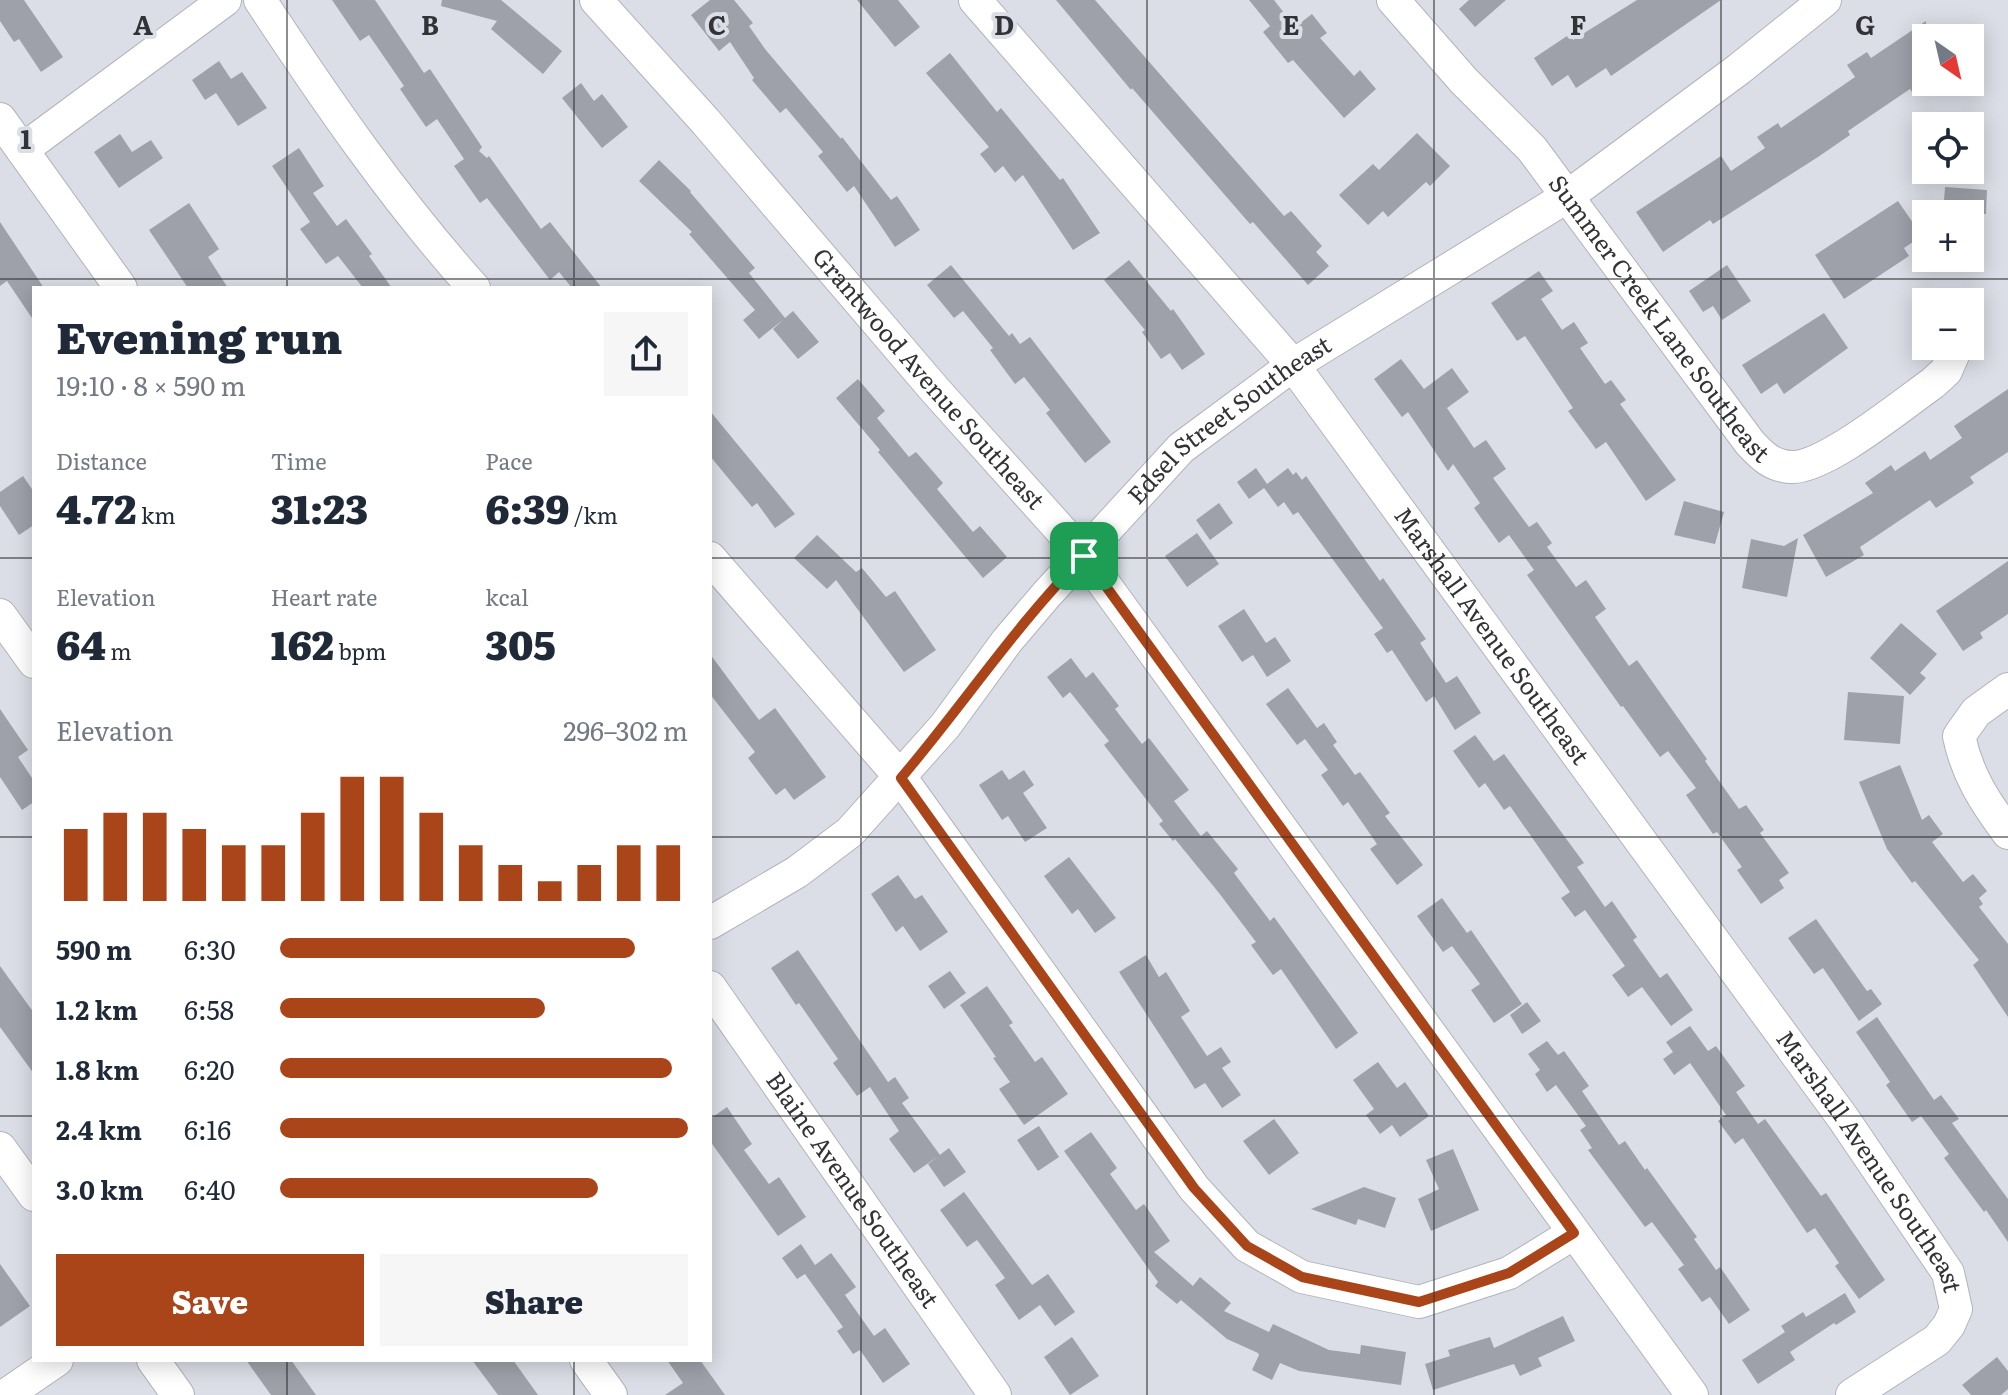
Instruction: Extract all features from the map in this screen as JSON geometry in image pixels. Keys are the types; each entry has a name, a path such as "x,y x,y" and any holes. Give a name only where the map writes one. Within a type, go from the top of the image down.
{"street":[{"path":"22,150 225,0"},
{"path":"260,0 330,106 437,247 472,286"},
{"name":"Grantwood Avenue Southeast","path":"596,0 706,122 935,390 1084,556 1692,1395"},
{"name":"Marshall Avenue Southeast","path":"975,0 1293,365 1843,1118 1948,1273 1956,1309 1949,1325 1937,1340 1852,1395"},
{"name":"Summer Creek Lane Southeast","path":"1393,0 1464,81 1532,149 1750,443 1768,461 1801,467 1831,453 1933,383 1946,371 1951,360"},
{"name":"Edsel Street Southeast","path":"712,922 808,864 850,832 945,726 1007,641 1181,448 1293,365 1568,196 1739,69 1825,0"},
{"path":"0,119 120,286"},
{"path":"712,560 901,778 1194,1188 1247,1246 1302,1277 1419,1302 1509,1273 1574,1233"},
{"path":"0,615 32,659"},
{"path":"2008,689 1976,712 1959,736 1965,764 2008,833"},
{"name":"Blaine Avenue Southeast","path":"712,990 995,1395"},
{"path":"0,1148 32,1192"},
{"path":"6,1395 54,1362"},
{"path":"154,1362 178,1395"},
{"path":"587,1362 611,1395"}],"building":[{"path":"0,0 24,0 63,57 41,72 19,39 14,42 0,21"},
{"path":"332,0 375,0 424,73 430,69 482,147 479,151 487,158 489,156 541,229 550,222 600,286 570,286 559,272 550,280 487,198 480,203 454,166 464,159 437,119 426,127 400,89 404,86 369,35 360,41"},
{"path":"442,0 501,0 562,51 543,74 491,29 497,21 441,6"},
{"path":"710,0 734,0 753,23 749,26 765,49 842,137 891,200 897,196 920,230 895,247 854,186 847,192 818,156 823,152 786,108 780,113 752,80 754,78 730,42 719,51 691,15"},
{"path":"857,0 898,0 920,27 895,47"},
{"path":"1056,0 1095,0 1284,216 1291,211 1322,246 1316,252 1329,266 1308,285 1131,90"},
{"path":"1249,0 1274,0 1295,27 1312,14 1327,33 1320,38 1354,76 1360,70 1376,89 1344,118 1293,60 1288,63 1263,32 1270,26"},
{"path":"1469,0 1506,0 1475,27 1459,9"},
{"path":"1637,0 1721,0 1611,76 1606,68 1576,88 1568,75 1552,86 1534,58 1570,34 1573,40"},
{"path":"1912,30 1912,92 1910,89 1848,131 1850,135 1818,157 1713,224 1710,220 1663,252 1636,212 1721,156 1731,171 1765,148 1757,137 1778,123 1781,128 1855,77 1847,65 1867,52 1871,58"},
{"path":"950,53 997,112 1001,108 1060,180 1063,178 1100,233 1073,250 1023,175 1015,182 1003,166 995,173 980,154 989,147 926,73"},
{"path":"219,61 231,79 242,72 267,108 238,126 216,93 205,100 192,80"},
{"path":"581,83 594,101 602,94 628,127 602,148 562,98"},
{"path":"1417,133 1450,166 1430,186 1426,182 1388,217 1383,211 1368,225 1339,195 1373,164 1379,170"},
{"path":"120,134 132,152 151,140 163,158 119,188 94,152"},
{"path":"299,148 324,186 313,193 337,226 346,219 391,286 361,286 338,256 326,264 300,229 310,222 272,166"},
{"path":"659,160 691,191 755,268 749,273 785,318 793,311 819,342 798,359 773,329 784,319 759,339 743,320 755,310 689,234 692,232 639,181"},
{"path":"1945,187 1987,190 1986,214 1984,200 1944,200"},
{"path":"1898,201 1912,221 1912,243 1904,248 1909,256 1844,299 1815,255"},
{"path":"189,203 219,249 208,257 227,286 187,286 149,230"},
{"path":"0,222 43,286 32,286 32,318 7,281 0,286"},
{"path":"1129,260 1171,311 1173,309 1205,354 1182,370 1170,353 1161,359 1142,332 1145,330 1104,280"},
{"path":"951,265 1009,336 1012,333 1020,344 1030,337 1111,442 1085,463 1046,413 1050,410 1024,377 1015,384 990,350 993,348 963,311 954,318 927,285"},
{"path":"1727,265 1751,301 1722,320 1713,306 1703,312 1689,291"},
{"path":"1539,271 1553,291 1541,299 1562,330 1574,322 1588,343 1580,348 1605,384 1611,380 1626,400 1620,404 1676,480 1646,501 1606,442 1596,449 1568,411 1573,408 1525,336 1517,341 1491,303"},
{"path":"1824,313 1848,348 1784,394 1777,383 1761,394 1742,365"},
{"path":"1401,359 1424,389 1452,368 1469,392 1447,408 1474,448 1486,440 1506,469 1493,478 1529,527 1537,522 1552,543 1547,547 1576,587 1586,580 1606,609 1595,617 1629,666 1637,660 1739,809 1746,805 1764,830 1760,833 1789,873 1779,880 1784,888 1761,904 1737,870 1742,867 1717,832 1713,834 1686,795 1696,788 1668,751 1660,757 1621,707 1527,575 1534,570 1509,535 1499,543 1474,508 1480,503 1453,464 1448,471 1408,412 1402,417 1374,379"},
{"path":"858,379 885,411 877,418 909,457 916,452 943,483 937,489 973,532 980,526 1007,557 983,578 836,398"},
{"path":"2008,389 2008,452 1970,477 1974,483 1936,508 1930,500 1860,547 1864,555 1826,577 1803,535 1873,493 1865,483 1891,465 1895,471 1925,451 1930,460 1962,438 1954,426"},
{"path":"712,413 795,514 775,528 757,503 752,507 712,458"},
{"path":"1256,468 1267,484 1288,468 1302,480 1306,476 1380,581 1383,578 1426,639 1420,643 1446,683 1457,676 1481,713 1455,730 1434,696 1426,702 1392,650 1387,653 1374,634 1383,628 1298,512 1293,515 1284,502 1278,507 1264,488 1249,499 1237,482"},
{"path":"23,476 32,489 32,526 19,535 0,506 0,492"},
{"path":"1684,501 1724,512 1715,544 1674,535"},
{"path":"1219,503 1233,523 1210,540 1196,520"},
{"path":"1197,533 1219,564 1187,587 1165,556"},
{"path":"817,535 856,572 862,568 886,597 895,591 936,650 904,672 836,580 827,589 794,558"},
{"path":"1798,538 1787,597 1742,588 1751,539 1784,546"},
{"path":"2008,561 2008,614 1980,633 1983,638 1963,651 1936,611"},
{"path":"1244,609 1266,643 1275,637 1291,661 1267,677 1253,655 1242,662 1218,626"},
{"path":"1901,623 1937,654 1920,673 1926,678 1910,695 1870,658"},
{"path":"712,657 759,720 775,708 826,777 794,800 785,788 776,795 748,758 755,752 712,697"},
{"path":"1071,658 1086,678 1093,672 1119,706 1115,709 1142,744 1149,738 1189,790 1174,801 1201,836 1207,831 1238,869 1234,873 1270,921 1274,917 1358,1033 1336,1049 1281,969 1273,975 1251,945 1256,942 1175,839 1173,841 1159,824 1163,821 1104,745 1109,741 1070,692 1063,698 1047,677"},
{"path":"1288,688 1317,728 1324,723 1337,742 1333,745 1355,775 1360,772 1390,813 1385,816 1423,865 1397,885 1370,849 1377,844 1348,802 1343,806 1321,775 1328,770 1305,739 1297,745 1266,704"},
{"path":"1848,692 1904,696 1900,744 1844,740"},
{"path":"0,709 28,750 18,757 32,778 32,803 22,810 0,777"},
{"path":"1475,735 1494,761 1504,754 1584,863 1577,867 1605,907 1612,901 1637,937 1633,940 1660,978 1667,973 1693,1010 1671,1026 1642,987 1628,997 1612,975 1625,966 1585,910 1575,917 1561,898 1570,892 1510,806 1504,810 1485,783 1479,788 1453,751"},
{"path":"1900,765 1922,820 1929,815 1943,834 1932,842 1963,882 1973,874 1987,891 1979,898 1983,904 1979,907 2008,944 2008,1017 1973,965 1979,960 1915,881 1912,883 1887,849 1859,782"},
{"path":"1002,770 1009,780 1024,770 1034,785 1023,793 1047,828 1025,842 1008,816 1002,820 979,785"},
{"path":"1069,857 1116,918 1095,933 1078,909 1072,914 1044,876"},
{"path":"898,875 915,899 922,895 948,932 920,951 903,926 896,932 871,894"},
{"path":"1442,898 1467,933 1471,930 1522,1004 1494,1023 1471,990 1480,984 1452,946 1443,952 1417,916"},
{"path":"1816,919 1867,991 1871,989 1882,1004 1859,1021 1823,968 1814,974 1788,938"},
{"path":"798,950 888,1082 895,1077 909,1098 902,1103 940,1155 914,1173 889,1139 899,1131 870,1087 857,1096 833,1063 838,1059 771,968"},
{"path":"1146,955 1159,977 1166,972 1190,1011 1181,1017 1207,1056 1221,1047 1231,1062 1222,1068 1241,1095 1222,1108 1205,1083 1195,1089 1119,972"},
{"path":"0,966 32,1010 32,1071 0,1027"},
{"path":"950,971 966,993 944,1009 928,986"},
{"path":"987,986 1035,1062 1042,1057 1068,1094 1024,1125 999,1089 1010,1082 960,1005"},
{"path":"1527,1002 1541,1021 1522,1034 1510,1015"},
{"path":"1877,1017 1934,1100 1941,1095 1959,1119 1952,1123 2008,1199 2008,1242 1944,1158 1949,1154 1921,1116 1912,1122 1886,1085 1890,1082 1856,1032"},
{"path":"1690,1026 1708,1051 1716,1046 1745,1086 1736,1092 1758,1124 1765,1119 1821,1196 1826,1193 1885,1280 1859,1299 1835,1266 1839,1263 1815,1228 1807,1233 1743,1138 1735,1144 1718,1121 1726,1115 1690,1063 1674,1075 1663,1059 1673,1052 1666,1042"},
{"path":"1547,1041 1558,1055 1564,1051 1589,1086 1582,1091 1619,1145 1625,1141 1645,1170 1647,1168 1697,1237 1694,1239 1716,1270 1720,1267 1750,1310 1729,1324 1710,1297 1702,1302 1678,1269 1684,1265 1652,1222 1645,1227 1588,1150 1592,1148 1580,1130 1586,1126 1556,1085 1547,1092 1535,1074 1540,1070 1528,1054"},
{"path":"1378,1062 1397,1088 1405,1082 1429,1116 1400,1137 1392,1125 1380,1134 1366,1115 1374,1109 1353,1080"},
{"path":"727,1107 752,1144 744,1150 769,1184 779,1177 806,1217 778,1236 712,1144 712,1118"},
{"path":"1274,1119 1299,1153 1269,1175 1243,1141"},
{"path":"1039,1126 1059,1157 1038,1171 1017,1140"},
{"path":"1091,1132 1117,1168 1110,1174 1136,1210 1144,1204 1170,1241 1154,1252 1193,1286 1200,1277 1231,1303 1224,1311 1269,1332 1273,1324 1329,1350 1360,1354 1361,1345 1406,1352 1401,1385 1299,1371 1280,1363 1272,1380 1252,1370 1258,1353 1227,1339 1181,1300 1177,1304 1155,1286 1158,1282 1064,1151"},
{"path":"949,1148 966,1172 944,1187 928,1164"},
{"path":"1453,1149 1479,1210 1431,1231 1418,1199 1439,1189 1426,1160"},
{"path":"1364,1187 1396,1198 1385,1228 1358,1219 1356,1225 1311,1209"},
{"path":"964,1192 1032,1285 1048,1274 1075,1312 1055,1326 1040,1305 1019,1320 995,1285 1005,1278 977,1240 967,1247 940,1210"},
{"path":"801,1244 815,1265 831,1253 856,1287 845,1295 874,1336 885,1328 910,1364 883,1383 860,1350 853,1354 837,1331 843,1327 805,1274 797,1279 782,1258"},
{"path":"0,1264 30,1306 0,1327"},
{"path":"1845,1293 1856,1312 1790,1352 1795,1360 1758,1384 1742,1360 1785,1332 1781,1326 1803,1312 1806,1317"},
{"path":"1563,1316 1575,1341 1538,1358 1542,1366 1520,1376 1514,1364 1433,1390 1425,1364 1450,1356 1448,1350 1490,1337 1494,1348"},
{"path":"1072,1337 1099,1376 1070,1395 1044,1357"},
{"path":"1997,1357 2008,1371 2008,1389 2001,1395 1971,1395 1962,1385"},
{"path":"247,1362 292,1362 316,1395 271,1395"},
{"path":"473,1362 514,1362 538,1395 498,1395"},
{"path":"668,1362 701,1362 725,1395 665,1395 683,1383"}],"route":[{"path":"1084,556 1171,675 1574,1233 1509,1273 1419,1302 1302,1277 1247,1246 1194,1188 901,778 945,726 1007,641 1084,556"}]}
